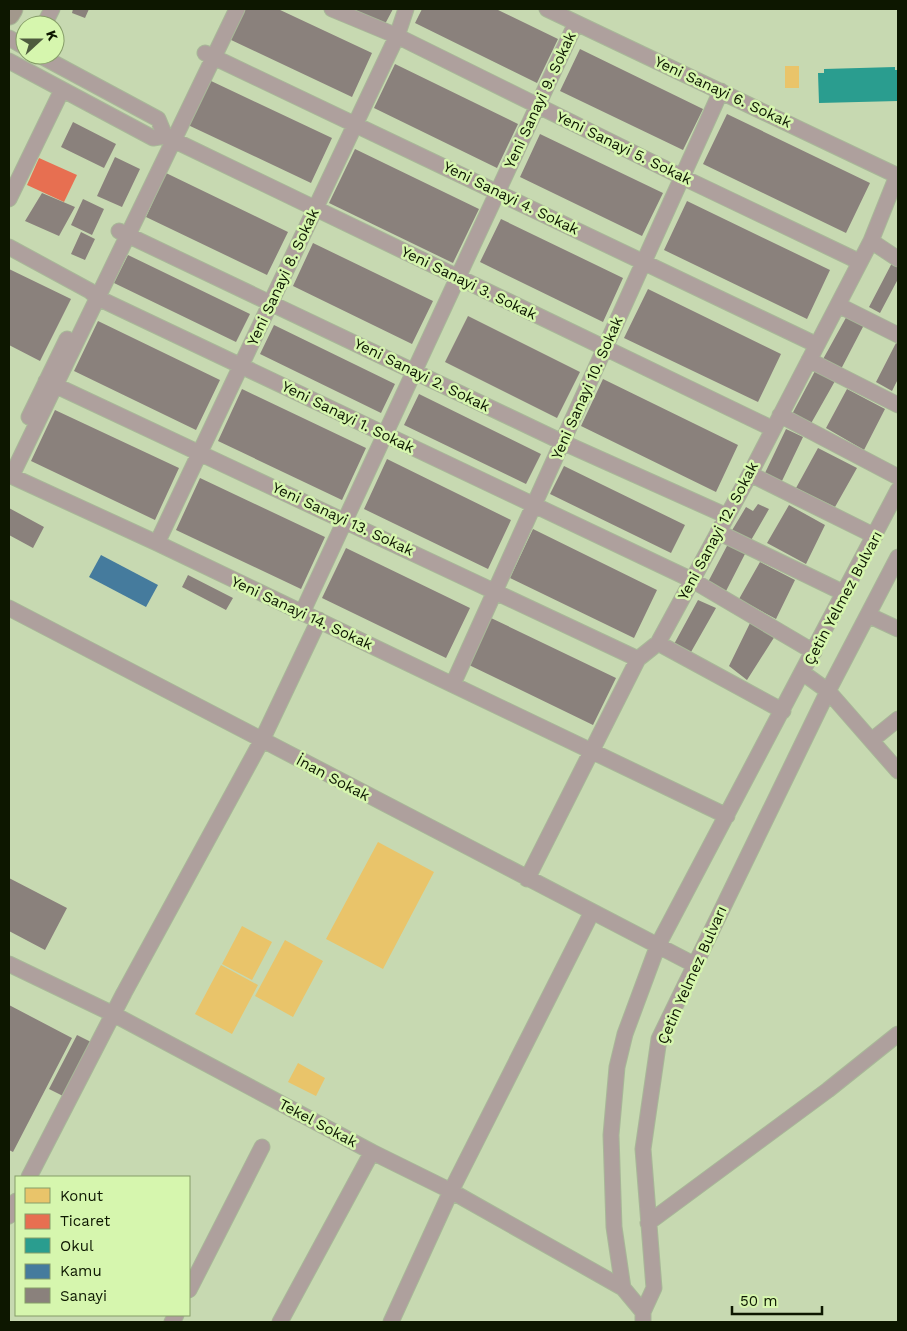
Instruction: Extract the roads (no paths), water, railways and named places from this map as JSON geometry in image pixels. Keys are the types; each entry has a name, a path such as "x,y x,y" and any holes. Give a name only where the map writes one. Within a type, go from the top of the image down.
{"street":[{"path":"11,475 51,383 209,55 226,9"},
{"path":"209,55 237,9"},
{"name":"Yeni Sanayi 5. Sokak","path":"332,9 397,36 682,177 860,262"},
{"name":"Yeni Sanayi 8. Sokak","path":"157,544 397,36 406,9"},
{"name":"Yeni Sanayi 6. Sokak","path":"547,9 898,176"},
{"name":"Yeni Sanayi 9. Sokak","path":"302,613 576,23"},
{"name":"Yeni Sanayi 4. Sokak","path":"209,55 356,123 817,345"},
{"name":"Yeni Sanayi 3. Sokak","path":"9,61 153,138 170,139 604,349 777,422 898,477"},
{"path":"58,65 158,119 170,139"},
{"path":"9,199 62,90"},
{"name":"Yeni Sanayi 10. Sokak","path":"453,684 721,91"},
{"name":"Yeni Sanayi 12. Sokak","path":"527,878 638,659 658,643 750,474 871,241 898,176"},
{"name":"Yeni Sanayi 2. Sokak","path":"124,233 562,442 727,516"},
{"path":"871,241 898,259"},
{"name":"Yeni Sanayi 1. Sokak","path":"9,247 94,295 533,506 692,580 814,652"},
{"path":"838,305 898,335"},
{"path":"809,360 898,405"},
{"path":"9,460 51,383"},
{"name":"Yeni Sanayi 13. Sokak","path":"51,383 638,659"},
{"path":"750,474 875,536"},
{"name":"Yeni Sanayi 14. Sokak","path":"11,475 319,620 727,816"},
{"name":"Çetin Yelmez Bulvarı","path":"643,1317 623,1288 614,1228 611,1144 617,1067 625,1034 658,945 898,490"},
{"path":"718,532 844,593"},
{"name":"Çetin Yelmez Bulvarı","path":"643,1317 654,1288 643,1149 659,1039 828,690 898,557"},
{"name":"İnan Sokak","path":"9,608 695,964"},
{"path":"868,615 898,629"},
{"path":"29,1176 113,1014 262,740 319,620"},
{"path":"658,643 783,710"},
{"path":"803,673 828,690 898,771"},
{"path":"872,740 898,719"},
{"path":"391,1322 451,1191 592,912"},
{"name":"Tekel Sokak","path":"9,964 113,1014 372,1152 451,1191 623,1288"},
{"path":"648,1223 828,1090 898,1034"},
{"path":"190,1288 262,1147"},
{"path":"280,1322 372,1152"},
{"path":"9,1216 15,1203"}]}
